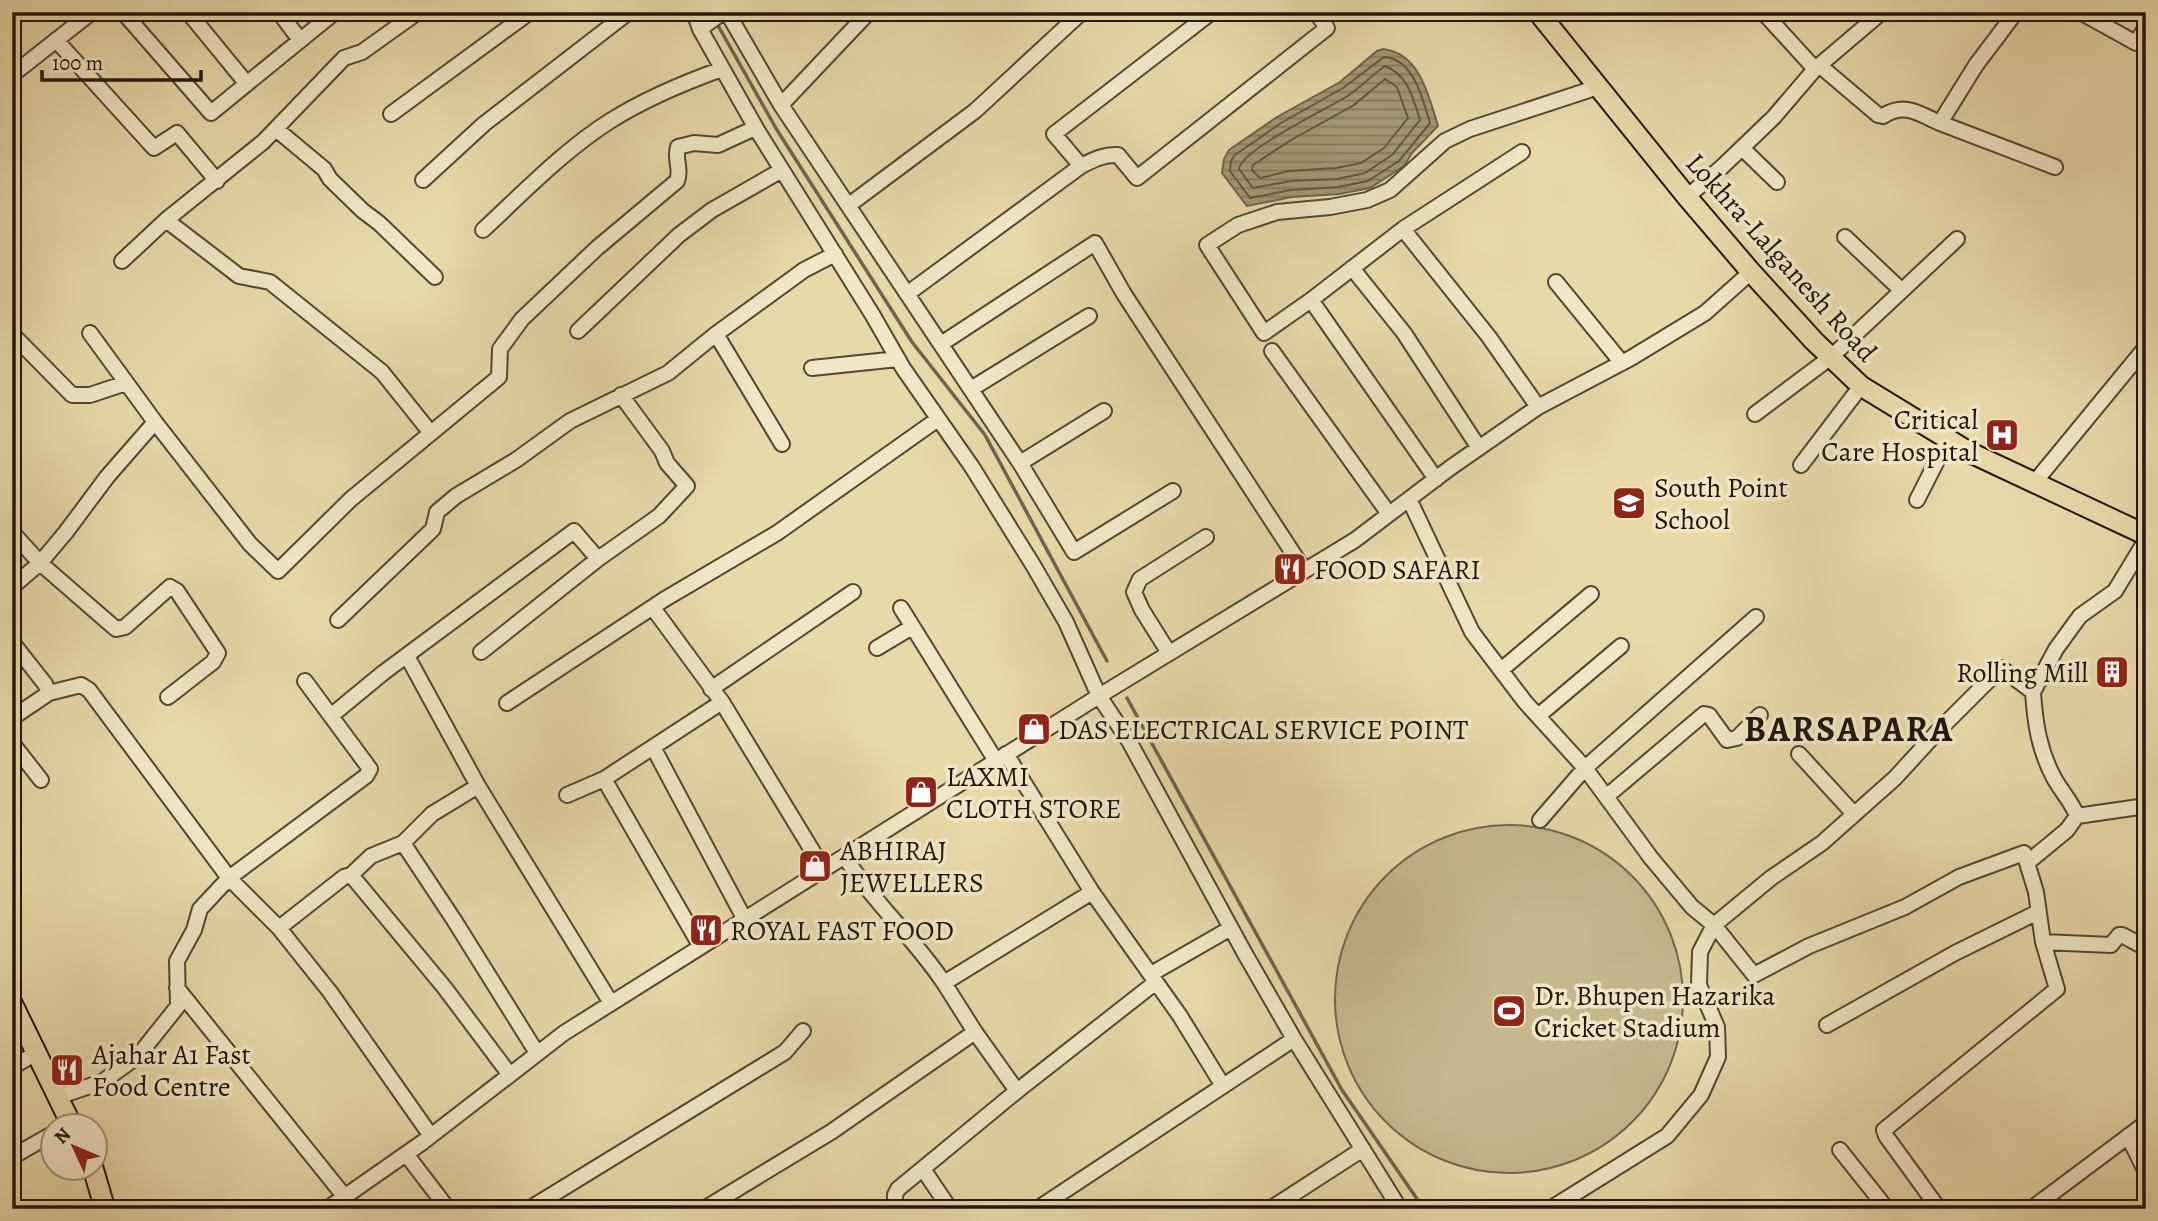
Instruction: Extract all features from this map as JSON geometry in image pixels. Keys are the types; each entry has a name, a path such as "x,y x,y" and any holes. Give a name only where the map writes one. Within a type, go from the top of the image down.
{"main road":[{"name":"Lokhra-Lalganesh Road","path":"1538,12 1686,197 1751,272 1861,386 1969,452 2146,535"},
{"path":"12,1003 63,1112"},
{"path":"97,1182 105,1209"}],"street":[{"path":"12,75 92,12"},
{"path":"122,12 211,113 335,12"},
{"path":"188,12 247,84"},
{"path":"279,12 300,40"},
{"path":"122,261 166,220 217,181 276,129 344,58 362,52 418,12"},
{"path":"391,114 530,12"},
{"path":"423,180 484,124 629,12"},
{"path":"694,12 755,128 898,359 1033,565 1066,622 1099,696 1129,741 1294,1039 1400,1209"},
{"path":"704,27 725,12 781,104 1020,463 1074,552 1173,491"},
{"path":"781,104 869,12"},
{"path":"849,205 975,111 1082,12"},
{"path":"1081,166 1054,134 1212,12"},
{"path":"907,294 1081,166 1107,154 1118,155 1137,178 1326,29 1316,12"},
{"path":"1763,12 1817,67 1878,115 1882,117 1904,108 2055,167"},
{"path":"1686,197 1774,117 1817,67 1882,12"},
{"path":"1940,123 1976,65 2016,12"},
{"path":"2080,12 2141,48 2146,27"},
{"path":"56,40 154,148 177,133 217,181"},
{"path":"483,230 550,169 609,122 657,95 722,69"},
{"path":"1522,152 1403,229 1311,300 1264,332 1207,245 1238,225 1276,212 1330,207 1367,200 1390,190 1445,141 1470,129 1598,87"},
{"path":"90,333 250,544 278,571 351,499 499,377 500,349 522,319 597,248 677,181 680,173 675,157 678,147 694,143 718,145 755,128"},
{"path":"276,129 324,169 330,179 435,277"},
{"path":"1742,148 1777,182"},
{"path":"578,331 679,235 712,210 782,170"},
{"path":"166,220 239,276 270,282 382,372 430,432"},
{"path":"1403,229 1506,359 1538,407"},
{"path":"1844,237 1901,290"},
{"path":"1755,414 1831,357 1901,290 1927,270 1957,239"},
{"path":"941,344 1095,243 1131,306 1304,570"},
{"path":"338,620 433,529 437,512 456,496 516,460 570,421 668,373 716,334 804,270 835,254"},
{"path":"1352,268 1405,333 1479,448"},
{"path":"327,1209 431,1136 564,1033 1099,696 1354,540 1538,407 1622,363 1705,313 1751,272"},
{"path":"1556,282 1622,363"},
{"path":"1311,300 1436,479"},
{"path":"971,389 1089,316"},
{"path":"12,334 72,395 90,395 126,383"},
{"path":"716,334 782,444"},
{"path":"2034,483 2146,347"},
{"path":"1272,351 1389,514"},
{"path":"812,368 898,359"},
{"path":"1801,465 1861,386"},
{"path":"481,652 598,559 659,516 687,486 667,463 662,450 621,395"},
{"path":"1020,463 1104,411"},
{"path":"507,703 653,608 777,533 938,419"},
{"path":"12,587 40,563 107,477 155,422"},
{"path":"1917,500 1948,439"},
{"path":"1409,499 1470,629 1538,716 1585,768 1651,858 1692,907 1714,925 1754,975 1809,946 1905,907 1959,877 2024,853 2036,892 2043,942 2057,989 1884,1130 1939,1209"},
{"path":"332,715 383,673 574,531 598,559"},
{"path":"12,532 40,563 116,629 125,627 170,587 177,591 218,653 213,662 168,697"},
{"path":"1169,653 1142,610 1135,592 1140,579 1206,537"},
{"path":"2077,816 2044,759 2035,723 2033,692 2056,649 2080,616 2115,591 2146,540"},
{"path":"711,690 853,592"},
{"path":"1501,670 1591,594"},
{"path":"653,608 722,702 824,870"},
{"path":"901,608 1153,978 1223,1086"},
{"path":"1540,820 1585,768 1756,617"},
{"path":"877,648 912,626"},
{"path":"12,642 49,693"},
{"path":"1538,716 1621,646"},
{"path":"407,656 478,786 611,1003"},
{"path":"1550,1209 1667,1136 1700,1095 1718,1056 1717,1027 1699,985 1700,952 1714,925 1771,878 1822,843 1895,778 2001,668 2033,692"},
{"path":"57,1097 102,1083 138,1056 178,1006 177,961 194,930 200,909 229,878 366,776 370,769 305,681"},
{"path":"12,718 49,693 82,685 89,690 229,878 279,928 330,992 431,1136"},
{"path":"567,795 604,779 722,702"},
{"path":"1607,796 1704,714 1709,715 1727,740 1737,738 1760,715"},
{"path":"12,743 40,780"},
{"path":"653,747 745,920"},
{"path":"1799,754 1854,814"},
{"path":"604,779 701,947"},
{"path":"279,928 344,877 351,875 371,856 402,843 432,814 478,786"},
{"path":"2027,863 2067,830 2077,816 2146,806"},
{"path":"402,843 454,920 537,1053"},
{"path":"845,858 869,893 903,928 944,982 1017,1091"},
{"path":"351,875 444,987 510,1075"},
{"path":"944,982 1092,892"},
{"path":"1827,1025 1955,953 2038,912"},
{"path":"895,1209 898,1189 1153,978 1231,928"},
{"path":"2043,942 2111,945 2122,935 2146,948"},
{"path":"177,988 345,1197"},
{"path":"529,1209 785,1052 803,1031"},
{"path":"709,1207 831,1132 975,1032"},
{"path":"1037,1209 1294,1039"},
{"path":"12,1068 35,1054"},
{"path":"2031,1209 2146,1123"},
{"path":"2128,1136 2146,1172"},
{"path":"12,1157 38,1142"},
{"path":"1270,1209 1363,1149"},
{"path":"1840,1150 1887,1209"},
{"path":"406,1154 448,1209"},
{"path":"923,1169 950,1209"}],"shaded area":[{"name":"Dr. Bhupen Hazarika Cricket Stadium","path":"1509,825 1543,829 1576,838 1606,854 1632,876 1654,902 1670,932 1679,965 1683,999 1679,1033 1670,1066 1654,1096 1632,1122 1606,1144 1576,1160 1543,1169 1509,1173 1475,1169 1442,1160 1412,1144 1386,1122 1364,1096 1348,1066 1339,1033 1335,999 1339,965 1348,932 1364,902 1386,876 1412,854 1442,838 1475,829"}],"water":[{"path":"1383,49 1396,52 1414,67 1426,90 1438,126 1412,153 1404,166 1370,188 1339,194 1292,197 1247,206 1222,173 1224,159 1229,150 1277,117 1340,82"}],"waterway":[{"path":"716,22 777,130 912,342 985,435 1107,661"},
{"path":"1127,698 1342,1090 1424,1209"}],"place":[{"name":"Critical Care Hospital","path":"2002,435"},
{"name":"South Point School","path":"1629,503"},
{"name":"FOOD SAFARI","path":"1290,569"},
{"name":"Rolling Mill","path":"2112,672"},
{"name":"DAS ELECTRICAL SERVICE POINT","path":"1034,729"},
{"name":"LAXMI CLOTH STORE","path":"921,792"},
{"name":"ABHIRAJ JEWELLERS","path":"815,866"},
{"name":"ROYAL FAST FOOD","path":"706,930"},
{"name":"Dr. Bhupen Hazarika Cricket Stadium","path":"1509,1011"},
{"name":"Ajahar A1 Fast Food Centre","path":"67,1070"}],"district":[{"name":"BARSAPARA","path":"1849,729"}]}
